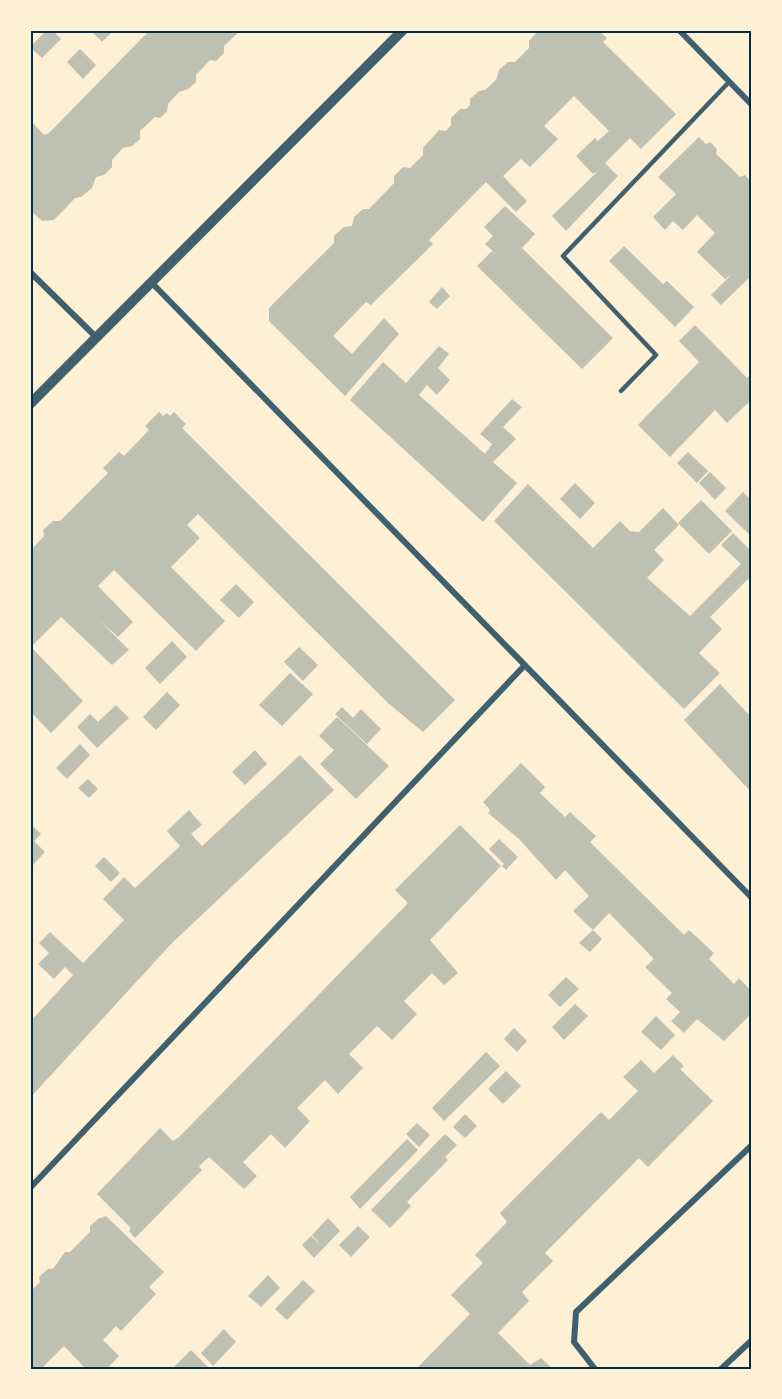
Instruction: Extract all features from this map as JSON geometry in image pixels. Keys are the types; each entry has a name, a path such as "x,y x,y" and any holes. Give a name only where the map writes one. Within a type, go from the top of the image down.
{"street":[{"path":"30,404 403,30"},
{"path":"679,30 752,105"},
{"path":"30,272 96,338"},
{"path":"152,283 752,898"},
{"path":"30,1188 524,666"},
{"path":"595,1369 574,1342 576,1312 752,1145"},
{"path":"721,1369 752,1340"}],"lane":[{"path":"621,391 656,356 563,256 729,82"}],"building":[{"path":"47,30 52,30 61,39 42,58 30,47"},
{"path":"90,30 114,30 102,42"},
{"path":"150,30 241,30 224,46 224,53 216,61 210,60 196,75 196,82 188,89 179,92 168,104 167,111 160,118 155,117 140,131 140,139 132,146 123,148 112,160 112,167 104,175 96,177 92,188 81,197 75,198 54,220 42,221 30,210 30,120 44,135 49,133"},
{"path":"598,30 607,38 603,42 676,114 641,149 630,138 605,163 618,176 566,231 552,216 599,170 593,174 576,156 595,138 598,141 609,131 574,96 544,126 558,139 530,167 521,159 503,176 527,201 516,212 486,182 429,240 433,244 371,305 366,302 333,336 352,354 384,318 399,334 345,396 269,321 269,308 334,243 334,236 344,227 352,226 354,217 363,209 369,209 394,183 394,176 403,167 410,168 423,155 423,148 439,130 446,131 451,125 451,118 460,109 466,109 470,105 470,99 496,80 499,70 508,62 515,62 529,48 529,41 537,32"},
{"path":"80,49 96,65 83,79 67,62"},
{"path":"699,137 706,144 710,142 717,149 716,154 740,177 745,175 751,182 752,275 721,305 711,295 732,274 725,279 697,252 715,233 697,215 683,230 673,221 665,230 653,217 676,194 658,177"},
{"path":"505,206 535,234 522,248 613,338 582,369 477,266 492,251 503,261 485,244 493,236 484,227"},
{"path":"624,246 663,284 667,281 694,307 675,327 609,261"},
{"path":"442,287 450,296 437,309 429,302"},
{"path":"695,325 747,378 752,373 752,405 749,402 727,423 715,410 670,457 638,425 699,362 679,341"},
{"path":"439,346 449,354 438,368 450,380 437,395 427,385 419,395 485,454 492,444 480,434 512,399 522,407 503,427 516,439 493,462 517,483 483,522 350,400 383,362 406,383"},
{"path":"159,412 163,416 167,413 170,416 174,412 186,424 182,428 455,700 423,732 388,703 198,514 187,525 200,538 171,567 225,621 196,651 114,570 98,586 133,622 118,637 99,620 129,650 112,665 61,617 31,647 83,701 51,733 30,711 30,551 44,536 43,530 53,521 60,521 108,473 103,468 119,452 124,456 149,430 145,426"},
{"path":"688,452 708,471 697,483 677,463"},
{"path":"710,472 726,488 715,500 699,483"},
{"path":"575,483 595,503 580,519 560,499"},
{"path":"528,484 593,548 620,521 630,531 639,532 663,508 679,525 654,550 664,560 647,578 690,616 741,564 721,545 733,533 752,552 752,575 710,617 722,629 699,653 720,673 684,709 494,521"},
{"path":"743,492 752,501 752,537 725,511"},
{"path":"701,500 732,531 709,554 678,523"},
{"path":"236,584 254,602 239,618 220,600"},
{"path":"172,641 187,657 160,684 145,668"},
{"path":"299,647 318,665 303,681 284,662"},
{"path":"290,673 313,694 282,726 259,705"},
{"path":"720,684 752,718 752,793 684,720"},
{"path":"167,692 180,705 156,730 143,717"},
{"path":"116,705 129,718 97,748 77,727 90,714 98,722"},
{"path":"342,707 353,718 361,709 381,729 367,744 335,714"},
{"path":"337,717 389,766 356,799 320,764 334,750 319,736"},
{"path":"80,744 90,755 67,779 56,768"},
{"path":"255,750 267,764 245,785 232,772"},
{"path":"300,755 334,790 171,944 30,1098 30,1022 73,975 65,967 54,979 38,964 49,953 39,943 50,932 83,963 124,920 103,899 124,877 135,888 180,846 167,831 189,810 202,825 191,834 202,846"},
{"path":"521,763 545,787 540,793 565,817 570,812 596,836 590,842 684,935 689,930 714,953 709,959 734,984 739,978 752,992 752,1013 724,1041 697,1019 684,1033 671,1021 680,1012 666,999 672,993 645,967 654,959 609,913 593,930 573,911 589,896 565,870 556,880 519,839 488,813 490,810 483,802"},
{"path":"88,779 98,789 89,798 78,788"},
{"path":"30,824 41,834 34,841 45,852 30,868"},
{"path":"460,825 501,866 430,940 458,973 444,985 432,973 404,1001 417,1014 392,1040 377,1026 349,1054 363,1068 338,1094 325,1080 297,1108 310,1121 285,1148 271,1134 243,1162 257,1176 244,1189 209,1157 199,1166 202,1170 135,1238 129,1231 131,1228 97,1194 160,1128 173,1141 179,1137 408,903 395,890"},
{"path":"499,839 518,857 506,870 502,866 504,864 489,849"},
{"path":"104,857 120,873 111,882 95,866"},
{"path":"593,930 602,939 590,952 579,943"},
{"path":"566,977 579,989 560,1007 548,995"},
{"path":"575,1004 588,1016 564,1040 552,1027"},
{"path":"656,1016 675,1035 661,1050 641,1032"},
{"path":"514,1028 527,1041 517,1052 504,1039"},
{"path":"486,1052 500,1066 444,1121 432,1108"},
{"path":"673,1055 684,1066 680,1069 713,1101 648,1167 639,1158 545,1253 553,1261 522,1292 529,1301 498,1333 530,1365 541,1358 553,1369 416,1369 470,1314 451,1295 483,1263 475,1255 507,1222 500,1213 601,1112 609,1120 638,1091 623,1077 641,1060 654,1073"},
{"path":"506,1071 521,1086 503,1104 488,1089"},
{"path":"465,1114 477,1126 465,1138 453,1127"},
{"path":"417,1123 430,1135 419,1147 406,1134"},
{"path":"445,1134 457,1145 445,1157 448,1160 407,1202 411,1206 390,1228 371,1210"},
{"path":"407,1139 418,1150 360,1209 350,1197"},
{"path":"106,1216 164,1272 149,1287 156,1294 121,1331 116,1326 103,1340 119,1356 107,1369 86,1369 64,1346 41,1369 30,1369 30,1292 40,1282 39,1277 48,1269 53,1269 65,1252 70,1252 90,1232 90,1226"},
{"path":"328,1218 340,1231 314,1258 302,1245 311,1236 320,1244 312,1235"},
{"path":"358,1226 370,1237 351,1257 339,1245"},
{"path":"268,1275 280,1288 261,1307 248,1296"},
{"path":"303,1280 315,1291 287,1320 275,1309"},
{"path":"224,1329 236,1342 213,1366 201,1353"},
{"path":"191,1350 210,1369 172,1369"}]}
